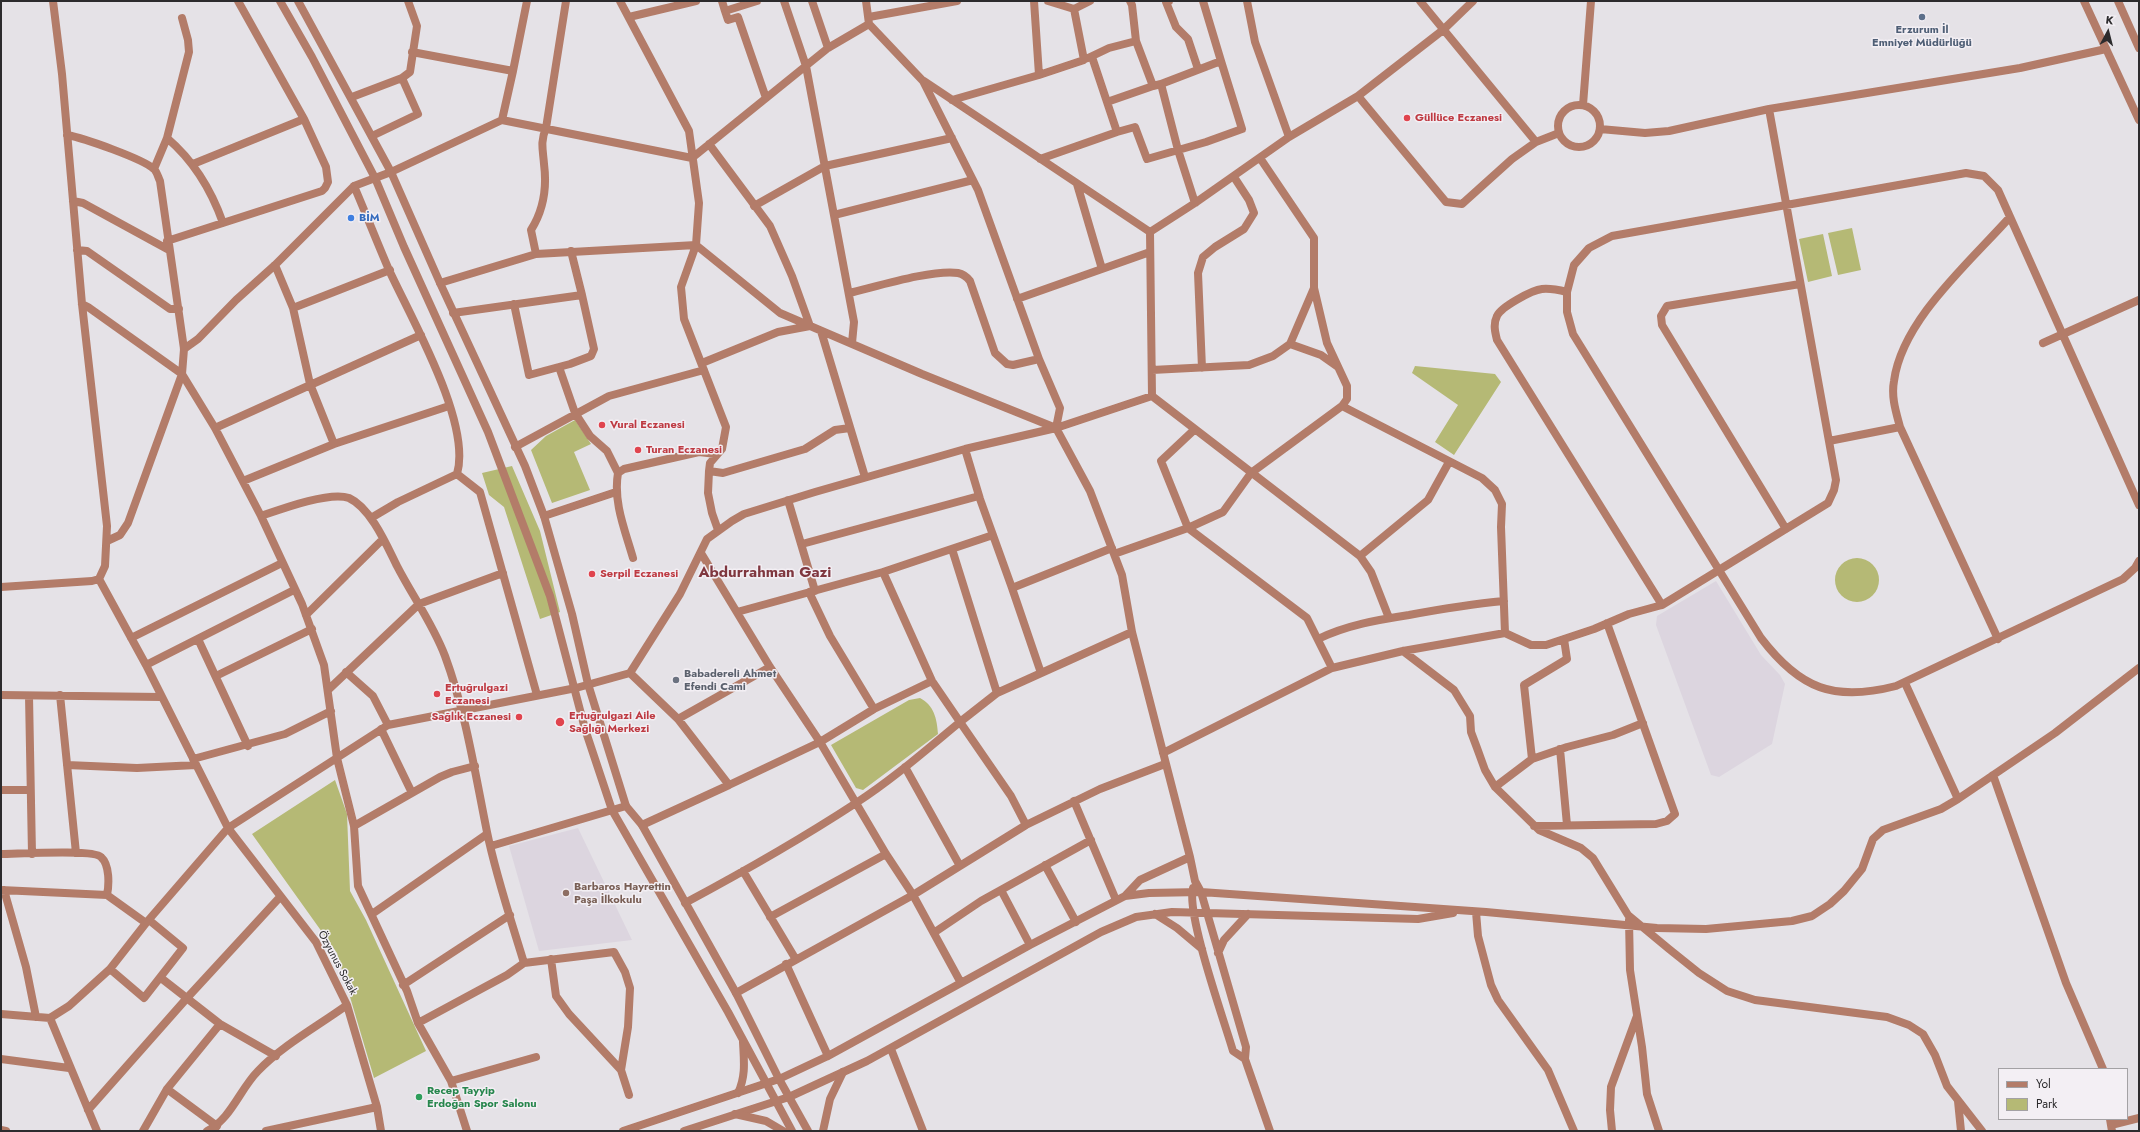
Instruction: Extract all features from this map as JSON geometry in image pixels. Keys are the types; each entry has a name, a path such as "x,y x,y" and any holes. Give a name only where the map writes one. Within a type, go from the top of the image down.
{"street":[{"path":"1,587 87,582 99,579 105,566 107,526 82,304 53,1"},
{"path":"167,241 325,188 328,182 328,173 304,119 238,1"},
{"path":"280,1 312,57 375,178 404,247 488,432 550,596 576,688 585,729 612,810 743,1040 792,1131"},
{"path":"298,1 307,22 352,97 391,172 515,447 544,516 572,614 588,684 626,806 642,825 736,992 779,1079 808,1131"},
{"path":"352,97 402,78 410,72 417,26 408,1"},
{"path":"502,120 527,1"},
{"path":"536,254 531,230 539,218 542,204 545,175 541,141 546,128 566,1"},
{"path":"620,1 689,131 699,203 696,245 681,287 684,319 726,427 722,449 716,454 710,463 709,471 709,500 718,530"},
{"path":"629,17 696,1"},
{"path":"722,1 728,20 738,17 766,98"},
{"path":"725,11 757,1"},
{"path":"784,1 806,66 854,322 852,343"},
{"path":"812,1 828,48"},
{"path":"866,1 869,20 923,81 973,180 1039,359 1060,408 1056,428 1090,491 1122,575 1132,632 1195,881 1202,892 1206,913 1246,1047 1245,1059 1270,1131"},
{"path":"692,158 828,48 869,20 957,1"},
{"path":"1034,1 1039,75"},
{"path":"1048,1 1074,9 1090,1"},
{"path":"1130,1 1132,5 1136,41 1157,85 1196,203"},
{"path":"1167,1 1176,26 1188,39 1198,69"},
{"path":"1040,159 1135,127 1147,159 1242,129 1203,1"},
{"path":"1248,1 1256,42 1272,93 1290,137"},
{"path":"1420,1 1520,120 1536,142"},
{"path":"1150,232 1196,203 1290,137 1358,96 1443,30 1473,1"},
{"path":"1583,105 1591,1"},
{"path":"2084,1 2139,120"},
{"path":"2118,1 2139,48"},
{"path":"1074,9 1088,58 1107,102 1117,132"},
{"path":"154,169 167,138 190,52 182,18"},
{"path":"952,100 1039,75 1088,58 1109,48 1136,41"},
{"path":"1600,129 1645,133 1669,131 1769,109 2020,68 2106,49"},
{"path":"412,52 513,71"},
{"path":"1107,102 1221,61"},
{"path":"372,136 418,114 402,78"},
{"path":"923,81 1150,232"},
{"path":"1358,96 1446,202 1450,204 1462,204 1512,159 1536,142 1559,133"},
{"path":"1583,105 1594,111 1598,116 1600,129 1594,141 1581,146 1568,143 1559,133 1558,126 1562,114 1571,106 1583,105"},
{"path":"1163,753 1332,668 1403,651 1505,633 1531,645 1546,645 1629,614 1662,605 1828,503 1836,480 1769,109"},
{"path":"193,164 304,119"},
{"path":"184,349 198,339 236,300 276,265 354,186 391,172 502,120 692,158"},
{"path":"67,135 99,144 154,169 160,180 167,241 179,309 184,349 182,374 126,527 116,538 106,541"},
{"path":"167,138 193,164 208,187 223,223"},
{"path":"754,206 825,166 952,138"},
{"path":"709,144 773,233 792,276 810,326"},
{"path":"1012,588 1113,551 1188,528 1223,512 1251,473 1342,406 1347,398 1347,386 1327,343 1314,288 1314,238 1260,158"},
{"path":"2139,505 1998,190 1984,176 1966,174 1612,236 1589,248 1574,265 1567,292 1567,312 1573,334 1761,638 1776,658 1796,675 1820,688 1846,694 1871,693 1905,683 2124,579 2135,568 2139,561"},
{"path":"1202,368 1198,273 1201,262 1203,257 1212,250 1244,229 1254,213 1249,200 1234,177"},
{"path":"834,215 973,180"},
{"path":"1077,184 1102,269"},
{"path":"354,186 390,270 422,334 449,406 454,423 460,463 457,474 398,502 371,518"},
{"path":"73,201 83,203 169,250"},
{"path":"1998,639 1900,426 1894,403 1893,382 1899,358 1911,333 1942,291 2010,217"},
{"path":"1150,232 1152,396"},
{"path":"440,283 536,254 696,245 780,313 922,374 1056,428"},
{"path":"77,250 88,251 170,309 179,309"},
{"path":"514,304 529,375 591,356 594,349 571,251"},
{"path":"1017,299 1150,252"},
{"path":"276,265 293,308 310,384 334,444"},
{"path":"293,308 390,270"},
{"path":"849,293 943,273 963,275 970,281 992,344 1000,359 1013,365 1039,359"},
{"path":"1786,529 1662,325 1661,316 1667,306 1800,284"},
{"path":"1152,370 1249,365 1273,356 1290,344 1314,288"},
{"path":"1567,292 1552,288 1541,289 1531,292 1501,310 1494,324 1497,340 1662,605"},
{"path":"454,313 582,295"},
{"path":"2043,343 2139,300"},
{"path":"82,304 182,374 215,428 262,516 312,629 324,665 337,758 354,826 358,886 404,985 418,1023 451,1081 467,1131"},
{"path":"515,447 575,413 609,396 703,366 778,332 810,326"},
{"path":"821,331 865,477"},
{"path":"215,428 422,334"},
{"path":"1290,344 1321,355 1338,367"},
{"path":"559,367 575,413 590,436 607,451 618,473 616,492 619,509 633,558"},
{"path":"1,1014 50,1018 69,1006 110,969 147,921 228,828 385,727 576,688 630,673 680,594 707,539 718,530 744,514 865,477 965,449 1056,428 1152,396"},
{"path":"1152,396 1194,430 1360,556 1371,572 1389,618"},
{"path":"243,481 334,444 449,406"},
{"path":"1342,406 1482,478 1494,490 1502,504 1501,527 1505,633"},
{"path":"1829,441 1900,426"},
{"path":"709,471 723,473 805,449 827,433 835,430 850,428"},
{"path":"1194,430 1161,461 1188,528 1307,618 1332,668"},
{"path":"965,449 979,496 1041,673"},
{"path":"618,473 624,469 699,452 716,454"},
{"path":"1360,556 1428,500 1449,462"},
{"path":"457,474 480,492 537,695"},
{"path":"544,516 616,492"},
{"path":"262,516 304,503 338,496 353,500 371,518 406,583 434,630 446,657 462,711 475,766 487,834 524,963"},
{"path":"802,544 979,496"},
{"path":"788,500 802,544 812,591 830,636 874,709"},
{"path":"737,612 883,572 993,535"},
{"path":"306,616 383,539"},
{"path":"952,549 997,693"},
{"path":"701,553 770,667 820,742 886,854 913,895 935,932 961,983"},
{"path":"131,638 282,563"},
{"path":"883,572 932,681 1012,796 1026,824"},
{"path":"328,690 419,604 503,573"},
{"name":"Özyunus Sokak","path":"99,579 146,665 228,828 316,942 347,1005 377,1107 382,1131"},
{"path":"146,665 294,590"},
{"path":"1318,639 1354,625 1467,605 1504,601"},
{"path":"1534,826 1656,824 1672,818 1674,809 1607,623"},
{"path":"216,676 312,629"},
{"path":"685,903 743,871 857,803 905,767 997,693 1132,632"},
{"path":"198,639 248,746"},
{"path":"1532,759 1524,685 1567,659 1564,639"},
{"path":"1403,651 1454,690 1470,716 1471,732 1485,770 1495,786 1539,830 1582,848 1593,858 1628,915 1699,973 1727,990 1755,1000 1887,1017 1909,1025 1923,1034 1935,1055 1947,1086 1982,1131"},
{"path":"678,719 770,667"},
{"path":"623,1131 779,1079 828,1056 1030,945 1125,896 1149,893 1202,892 1467,911 1642,926 1706,929 1792,921 1812,916 1830,904 1862,869 1873,839 1883,830 1941,809 1958,799 2055,733 2139,668"},
{"path":"346,672 373,696 412,793"},
{"path":"630,673 678,719 729,785"},
{"path":"642,825 820,742 874,709 932,681"},
{"path":"1905,683 1958,799"},
{"path":"1,695 161,696"},
{"path":"60,695 76,853"},
{"path":"29,696 32,854"},
{"path":"66,765 137,768 195,762 285,734 331,711"},
{"path":"1495,786 1532,759 1560,749 1613,735 1643,723"},
{"path":"1560,749 1567,825"},
{"path":"736,992 795,958 913,895 1026,824 1074,801 1165,764"},
{"path":"354,826 452,772 475,766"},
{"path":"905,767 960,866"},
{"path":"1993,775 2066,983 2103,1068"},
{"path":"1,790 30,790"},
{"path":"1074,801 1116,900"},
{"path":"491,846 626,806"},
{"path":"372,914 487,834"},
{"path":"935,932 981,901 1091,840"},
{"path":"1,854 76,853 98,855 105,862 109,888 108,895"},
{"path":"770,918 886,854"},
{"path":"1125,896 1140,880 1190,857"},
{"path":"1045,865 1076,922"},
{"path":"743,871 795,958"},
{"path":"1195,881 1192,892 1194,912 1202,949 1234,1051 1245,1059"},
{"path":"36,1017 26,967 3,890 108,895 147,921 183,948 144,998 110,969"},
{"path":"1001,890 1030,945"},
{"path":"88,1110 187,998 280,897"},
{"path":"684,1131 789,1097 844,1072 892,1049 1101,932 1136,917 1172,912 1194,912 1418,919 1467,911"},
{"path":"1476,912 1478,936 1492,985 1498,1000 1548,1070 1574,1131"},
{"path":"1155,914 1177,928 1202,949"},
{"path":"1218,953 1224,940 1248,914"},
{"path":"404,985 510,915"},
{"path":"1628,915 1630,970 1647,1094 1659,1131"},
{"path":"418,1023 507,975 524,963 614,952 626,972 630,988 628,1027 621,1070"},
{"path":"551,959 556,996 574,1019 621,1070 629,1094"},
{"path":"786,964 828,1056"},
{"path":"161,978 220,1024 276,1056"},
{"path":"207,1131 217,1126 257,1071 347,1005"},
{"path":"1612,1131 1610,1110 1611,1087 1637,1015"},
{"path":"50,1018 69,1068 97,1131"},
{"path":"143,1131 167,1089 220,1024"},
{"path":"738,1093 743,1082 745,1068 743,1040"},
{"path":"892,1049 923,1131"},
{"path":"1,1058 69,1068"},
{"path":"451,1081 536,1058"},
{"path":"823,1131 830,1099 844,1072"},
{"path":"167,1089 217,1126"},
{"path":"1958,1100 1961,1131"},
{"path":"266,1131 377,1107"},
{"path":"735,1114 766,1120 783,1131"},
{"path":"2111,1125 2139,1118"},
{"path":"1,1130 6,1131"}],"shaded area":[{"path":"1716,581 1761,655 1780,675 1785,684 1772,744 1719,777 1711,775 1656,625 1657,616"},
{"name":"Barbaros Hayrettin Paşa İlkokulu","path":"578,828 632,940 539,951 509,846"}],"green space":[{"path":"1852,228 1861,270 1838,275 1828,233"},
{"path":"1823,234 1832,276 1808,282 1799,239"},
{"path":"1415,366 1495,374 1501,382 1454,455 1435,442 1458,405 1412,373"},
{"path":"575,420 591,444 574,452 590,490 552,503 531,450 546,436"},
{"path":"512,466 540,531 560,612 540,619 504,507 489,495 482,473"},
{"path":"1857,558 1869,562 1875,568 1879,580 1875,592 1869,598 1857,602 1845,598 1839,592 1835,580 1839,568 1845,562"},
{"path":"920,698 929,704 934,713 938,734 863,790 856,788 831,745 909,700"},
{"path":"335,780 347,814 350,891 366,920 426,1051 374,1078 337,953 252,834"}],"place":[{"name":"Erzurum İl Emniyet Müdürlüğü","path":"1922,17"},
{"name":"Güllüce Eczanesi","path":"1407,118"},
{"name":"BİM","path":"351,218"},
{"name":"Vural Eczanesi","path":"602,425"},
{"name":"Turan Eczanesi","path":"638,450"},
{"name":"Serpil Eczanesi","path":"592,574"},
{"name":"Babadereli Ahmet Efendi Cami","path":"676,680"},
{"name":"Ertuğrulgazi Eczanesi","path":"437,694"},
{"name":"Sağlık Eczanesi","path":"519,717"},
{"name":"Ertuğrulgazi Aile Sağlığı Merkezi","path":"560,722"},
{"name":"Barbaros Hayrettin Paşa İlkokulu","path":"566,893"},
{"name":"Recep Tayyip Erdoğan Spor Salonu","path":"419,1097"}],"district":[{"name":"Abdurrahman Gazi","path":"765,573"}]}
